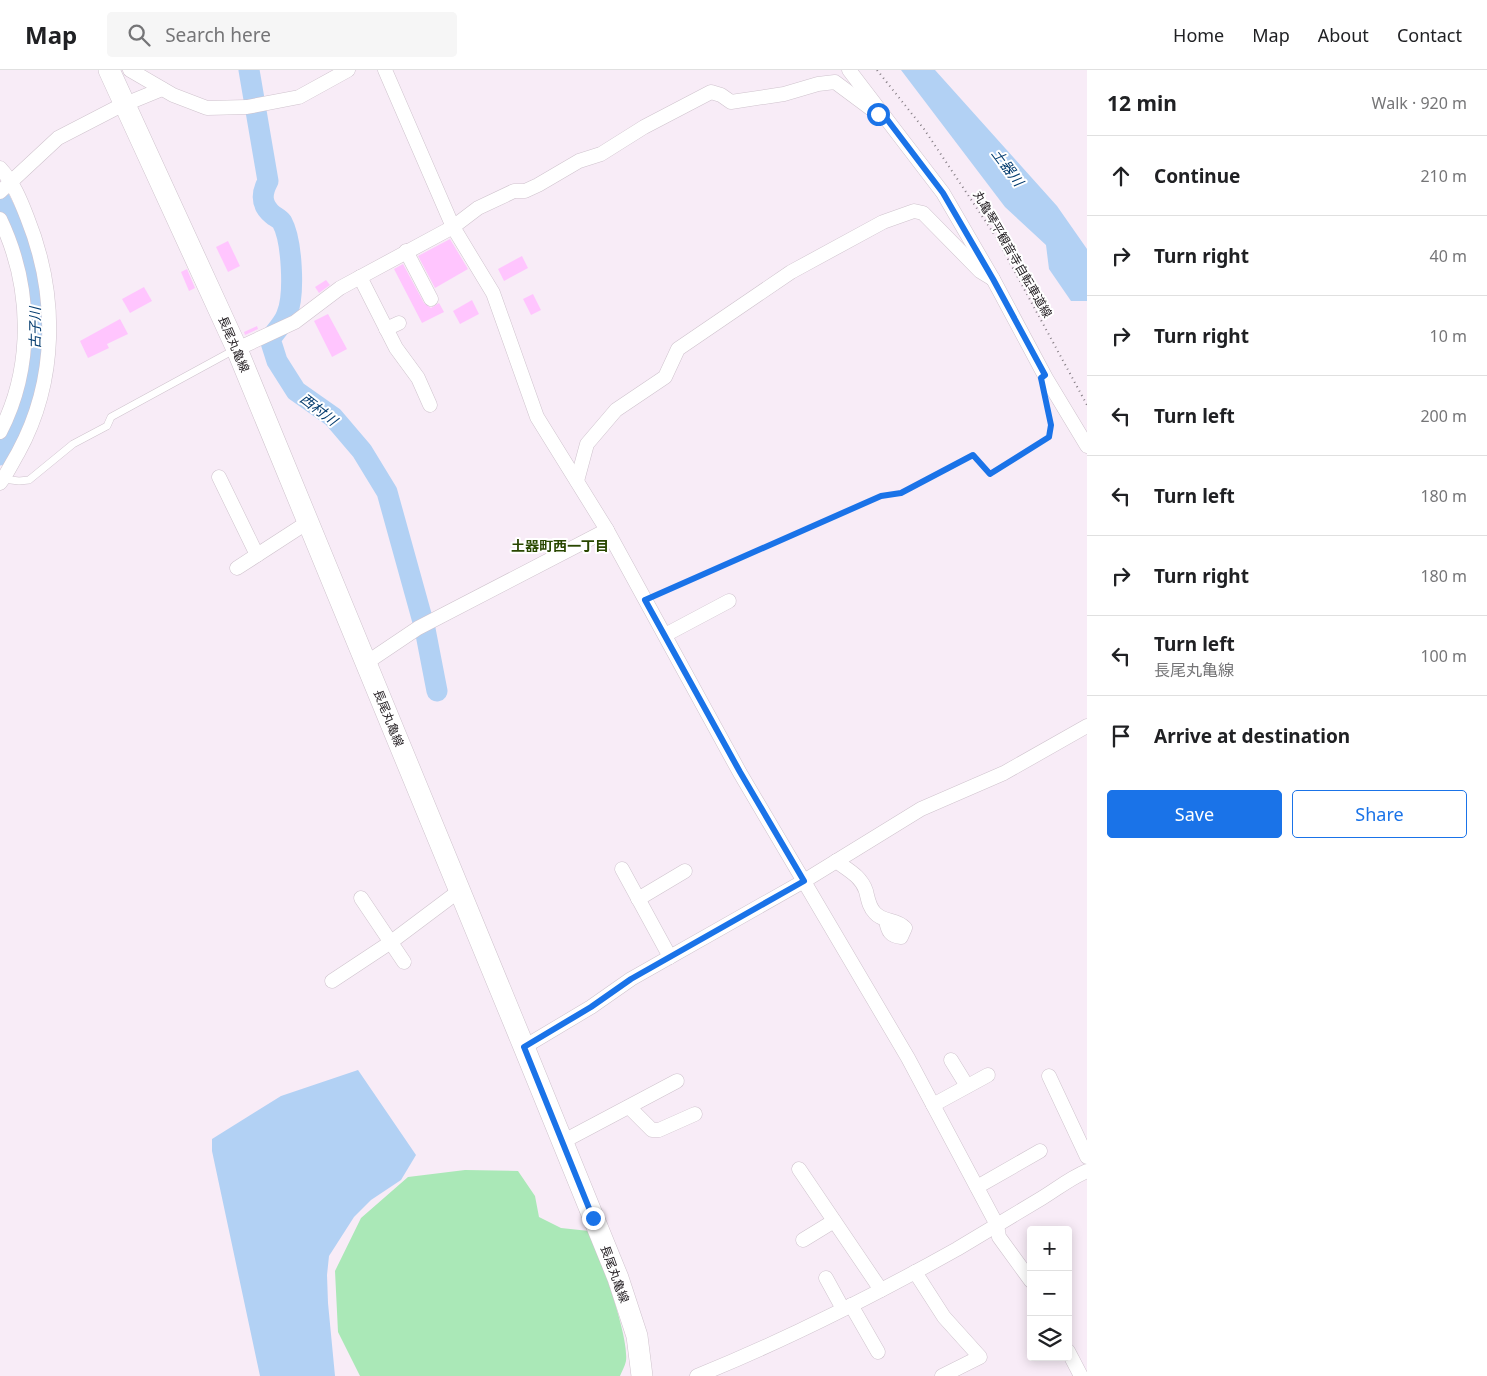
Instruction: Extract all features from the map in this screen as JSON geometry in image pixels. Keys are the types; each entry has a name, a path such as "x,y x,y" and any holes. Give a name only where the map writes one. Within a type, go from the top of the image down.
{"main road":[{"name":"長尾丸亀線","path":"110,70 237,349 524,1047 618,1278 636,1336 642,1376"}],"street":[{"path":"130,70 162,89 206,108 246,107 300,97 348,70"},
{"path":"384,70 453,227 493,293 537,417 607,530 740,772 908,1058 997,1225 999,1237 1027,1276"},
{"path":"848,70 943,193 993,279 1046,378 1087,446"},
{"path":"237,349 295,322 340,288 453,227 478,208 514,191 525,191 532,188 579,161 601,154 644,127 711,92 731,102 835,82 878,114 883,114"},
{"path":"6,185 58,138 126,103 162,89"},
{"path":"0,168 6,185 36,239 44,268 49,326 48,361 40,402 29,431 1,480"},
{"path":"577,481 587,444 616,410 665,378 678,350 791,272 883,222 914,211 923,213 980,271 993,279"},
{"path":"0,219 21,279 24,342 18,386 0,432"},
{"path":"406,251 431,299"},
{"path":"360,277 392,326 396,348 422,375 430,405"},
{"path":"219,477 257,555"},
{"path":"237,568 308,522"},
{"path":"366,663 418,628 607,530"},
{"path":"665,635 729,601"},
{"path":"524,1047 670,957 804,881 921,809 1004,772 1087,726"},
{"path":"836,862 857,876 865,889 868,903 875,914 886,921"},
{"path":"622,869 670,957"},
{"path":"638,899 685,871"},
{"path":"332,981 391,942 459,891"},
{"path":"361,898 404,962"},
{"path":"951,1060 967,1086"},
{"path":"934,1105 988,1074"},
{"path":"1049,1076 1087,1157"},
{"path":"562,1142 630,1108 677,1081"},
{"path":"630,1108 652,1130 659,1130 695,1114"},
{"path":"977,1187 1040,1151"},
{"path":"798,1169 881,1290"},
{"path":"700,1375 881,1290 997,1225 1054,1191 1069,1178 1087,1171"},
{"path":"803,1240 834,1221"},
{"path":"914,1272 944,1317 980,1357 946,1375"},
{"path":"826,1278 878,1352"},
{"path":"1072,1358 1082,1376"}],"lane":[{"path":"1,480 20,482 29,480 73,444 107,426 111,417 237,349"}],"path":[{"name":"丸亀琴平観音寺自転車道線","path":"877,70 924,129 996,238 1087,405"},
{"path":"645,600 881,496 901,493 973,455 990,474 1049,437 1051,425 1046,403"}],"green space":[{"path":"465,1170 518,1171 535,1196 539,1217 561,1228 589,1231 613,1296 623,1333 626,1361 620,1376 360,1376 338,1332 335,1271 361,1218 408,1177"}],"water":[{"name":"土器川","path":"901,70 935,70 1057,206 1087,249 1087,301 1071,301 1049,269 1046,245 1005,207"},
{"path":"358,1070 416,1155 401,1180 371,1200 354,1217 329,1256 327,1275 328,1303 335,1376 260,1376 212,1151 212,1139 281,1096"}],"building":[{"path":"450,239 468,269 435,288 418,256"},
{"path":"228,241 240,266 228,272 216,247"},
{"path":"522,256 528,268 504,281 498,269"},
{"path":"403,264 424,303 431,308 439,303 444,312 422,323 394,269"},
{"path":"187,269 195,288 189,291 181,272"},
{"path":"326,280 330,285 319,293 315,287"},
{"path":"144,287 152,301 130,313 122,299"},
{"path":"533,294 541,310 531,315 523,299"},
{"path":"472,300 479,314 460,324 453,311"},
{"path":"328,314 347,349 332,357 314,321"},
{"path":"120,319 128,334 107,344 109,348 88,358 80,341"},
{"path":"257,326 258,329 245,335 244,332"}],"waterway":[{"name":"西村川","path":"249,70 268,181 263,199 269,211 281,221 290,254 292,281 287,314 270,339 277,361 296,391 333,417 362,451 387,492 425,629 437,691"},
{"name":"古子川","path":"0,200 25,256 35,305 36,331 30,385 13,434 0,455"}],"district":[{"name":"土器町西一丁目","path":"560,545"}],"route":[{"path":"593,1218 524,1047 591,1007 631,979 804,881 740,772 645,600 881,496 901,493 973,455 990,474 1049,437 1051,425 1041,378 1045,375 993,279 943,193 883,114 878,114"}]}
